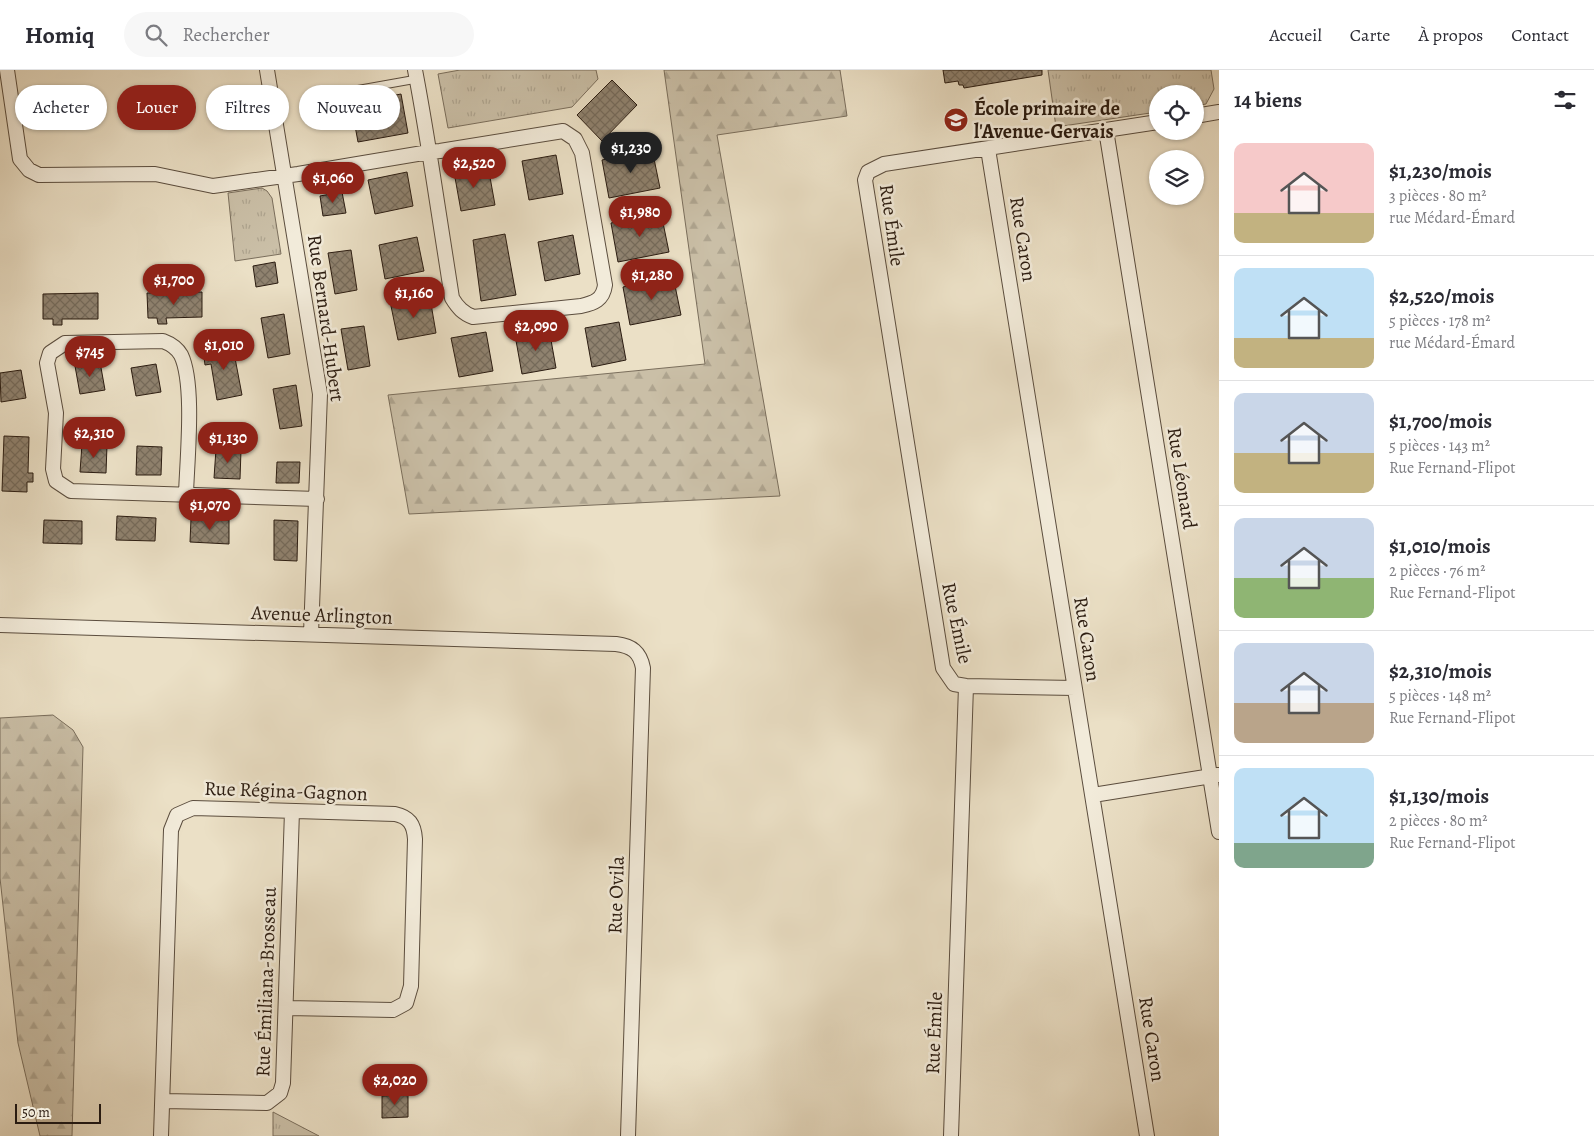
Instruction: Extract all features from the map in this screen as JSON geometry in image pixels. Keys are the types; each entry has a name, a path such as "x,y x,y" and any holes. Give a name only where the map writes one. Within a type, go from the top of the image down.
{"street":[{"path":"8,70 20,159 29,170 39,175 155,174 213,186 284,176 430,152 563,132 575,139 582,153 605,285 604,292 596,302 581,306 473,317 463,313 452,298 430,152 416,74"},
{"name":"Rue Bernard-Hubert","path":"267,70 320,394 312,634"},
{"path":"1204,114 1219,112"},
{"path":"988,149 1149,123"},
{"name":"Rue Léonard","path":"1106,130 1215,776 1219,832"},
{"name":"Rue Émile","path":"950,1136 966,686 954,684 947,677 940,655 864,188 868,172 884,164 988,149"},
{"name":"Rue Caron","path":"988,149 1147,1136"},
{"path":"186,494 189,410 184,363 178,351 172,345 163,341 65,343 50,353 47,363 56,413 52,469 56,481 71,491 317,499"},
{"name":"Avenue Arlington","path":"0,625 616,644 632,648 639,655"},
{"name":"Rue Ovila","path":"628,1136 643,677 639,655"},
{"path":"966,686 1075,688"},
{"path":"1093,795 1215,776"},
{"name":"Rue Régina-Gagnon","path":"161,1136 171,830 174,822 185,810 193,808 395,814 404,816 410,821 415,830 411,986 406,1003 393,1010 287,1008"},
{"name":"Rue Émiliana-Brosseau","path":"163,1101 258,1104 267,1103 280,1093 283,1083 287,1008 292,811"}],"lane":[{"path":"372,85 416,74"}],"green space":[{"path":"460,70 596,70 598,79 572,107 448,128 438,74"},
{"path":"664,70 840,70 847,116 717,135 780,496 409,514 388,395 705,364"},
{"path":"1048,70 1211,70 1214,89 1206,104 1204,104 1204,85 1149,85 1149,113 1056,127"},
{"path":"262,188 272,198 281,254 235,261 228,193"},
{"path":"53,715 73,730 83,747 72,1136 40,1136 18,1043 0,878 0,718"},
{"path":"273,1112 319,1136 273,1136"}],"building":[{"path":"943,70 1042,70 1042,75 964,88 963,85 959,85 958,81 945,83"},
{"path":"612,80 637,105 602,141 577,115"},
{"path":"400,94 408,133 358,142 356,130 400,130"},
{"path":"652,149 660,188 609,198 602,160"},
{"path":"556,155 563,194 529,200 522,161"},
{"path":"488,166 495,205 461,211 454,172"},
{"path":"407,172 413,206 375,214 368,180"},
{"path":"342,192 346,213 323,216 320,196"},
{"path":"661,213 669,252 618,262 611,223"},
{"path":"505,234 516,295 481,301 473,240"},
{"path":"573,235 580,274 545,281 538,242"},
{"path":"417,237 424,271 385,279 379,245"},
{"path":"351,250 357,290 335,294 328,253"},
{"path":"275,262 278,283 256,287 253,266"},
{"path":"673,276 681,315 630,325 623,287"},
{"path":"202,292 202,317 166,318 167,324 158,324 157,318 148,318 147,293"},
{"path":"98,293 98,319 62,319 62,325 53,325 53,319 43,319 43,294"},
{"path":"430,298 436,333 398,340 391,306"},
{"path":"284,314 290,354 268,358 261,318"},
{"path":"619,322 626,360 592,367 585,328"},
{"path":"364,326 370,366 348,370 341,329"},
{"path":"549,329 556,368 522,374 515,335"},
{"path":"486,332 493,371 459,377 451,338"},
{"path":"232,342 242,395 217,400 211,364 205,365 204,357 210,356 208,346"},
{"path":"100,362 105,390 80,394 75,366"},
{"path":"156,364 161,392 136,396 131,368"},
{"path":"21,370 26,398 1,402 0,373"},
{"path":"296,385 302,426 280,429 273,389"},
{"path":"4,436 29,437 28,473 33,473 33,482 27,482 27,492 2,491"},
{"path":"82,444 107,445 106,473 80,472"},
{"path":"137,446 162,447 161,475 136,475"},
{"path":"216,449 241,450 240,479 214,478"},
{"path":"277,462 300,462 299,483 276,483"},
{"path":"117,516 156,518 155,541 116,540"},
{"path":"191,519 229,520 229,544 190,542"},
{"path":"44,520 82,521 82,544 43,543"},
{"path":"274,520 298,521 297,561 274,560"},
{"path":"408,1095 408,1117 382,1118 382,1096"}],"place":[{"name":"École primaire de l'Avenue-Gervais","path":"956,120"}]}
